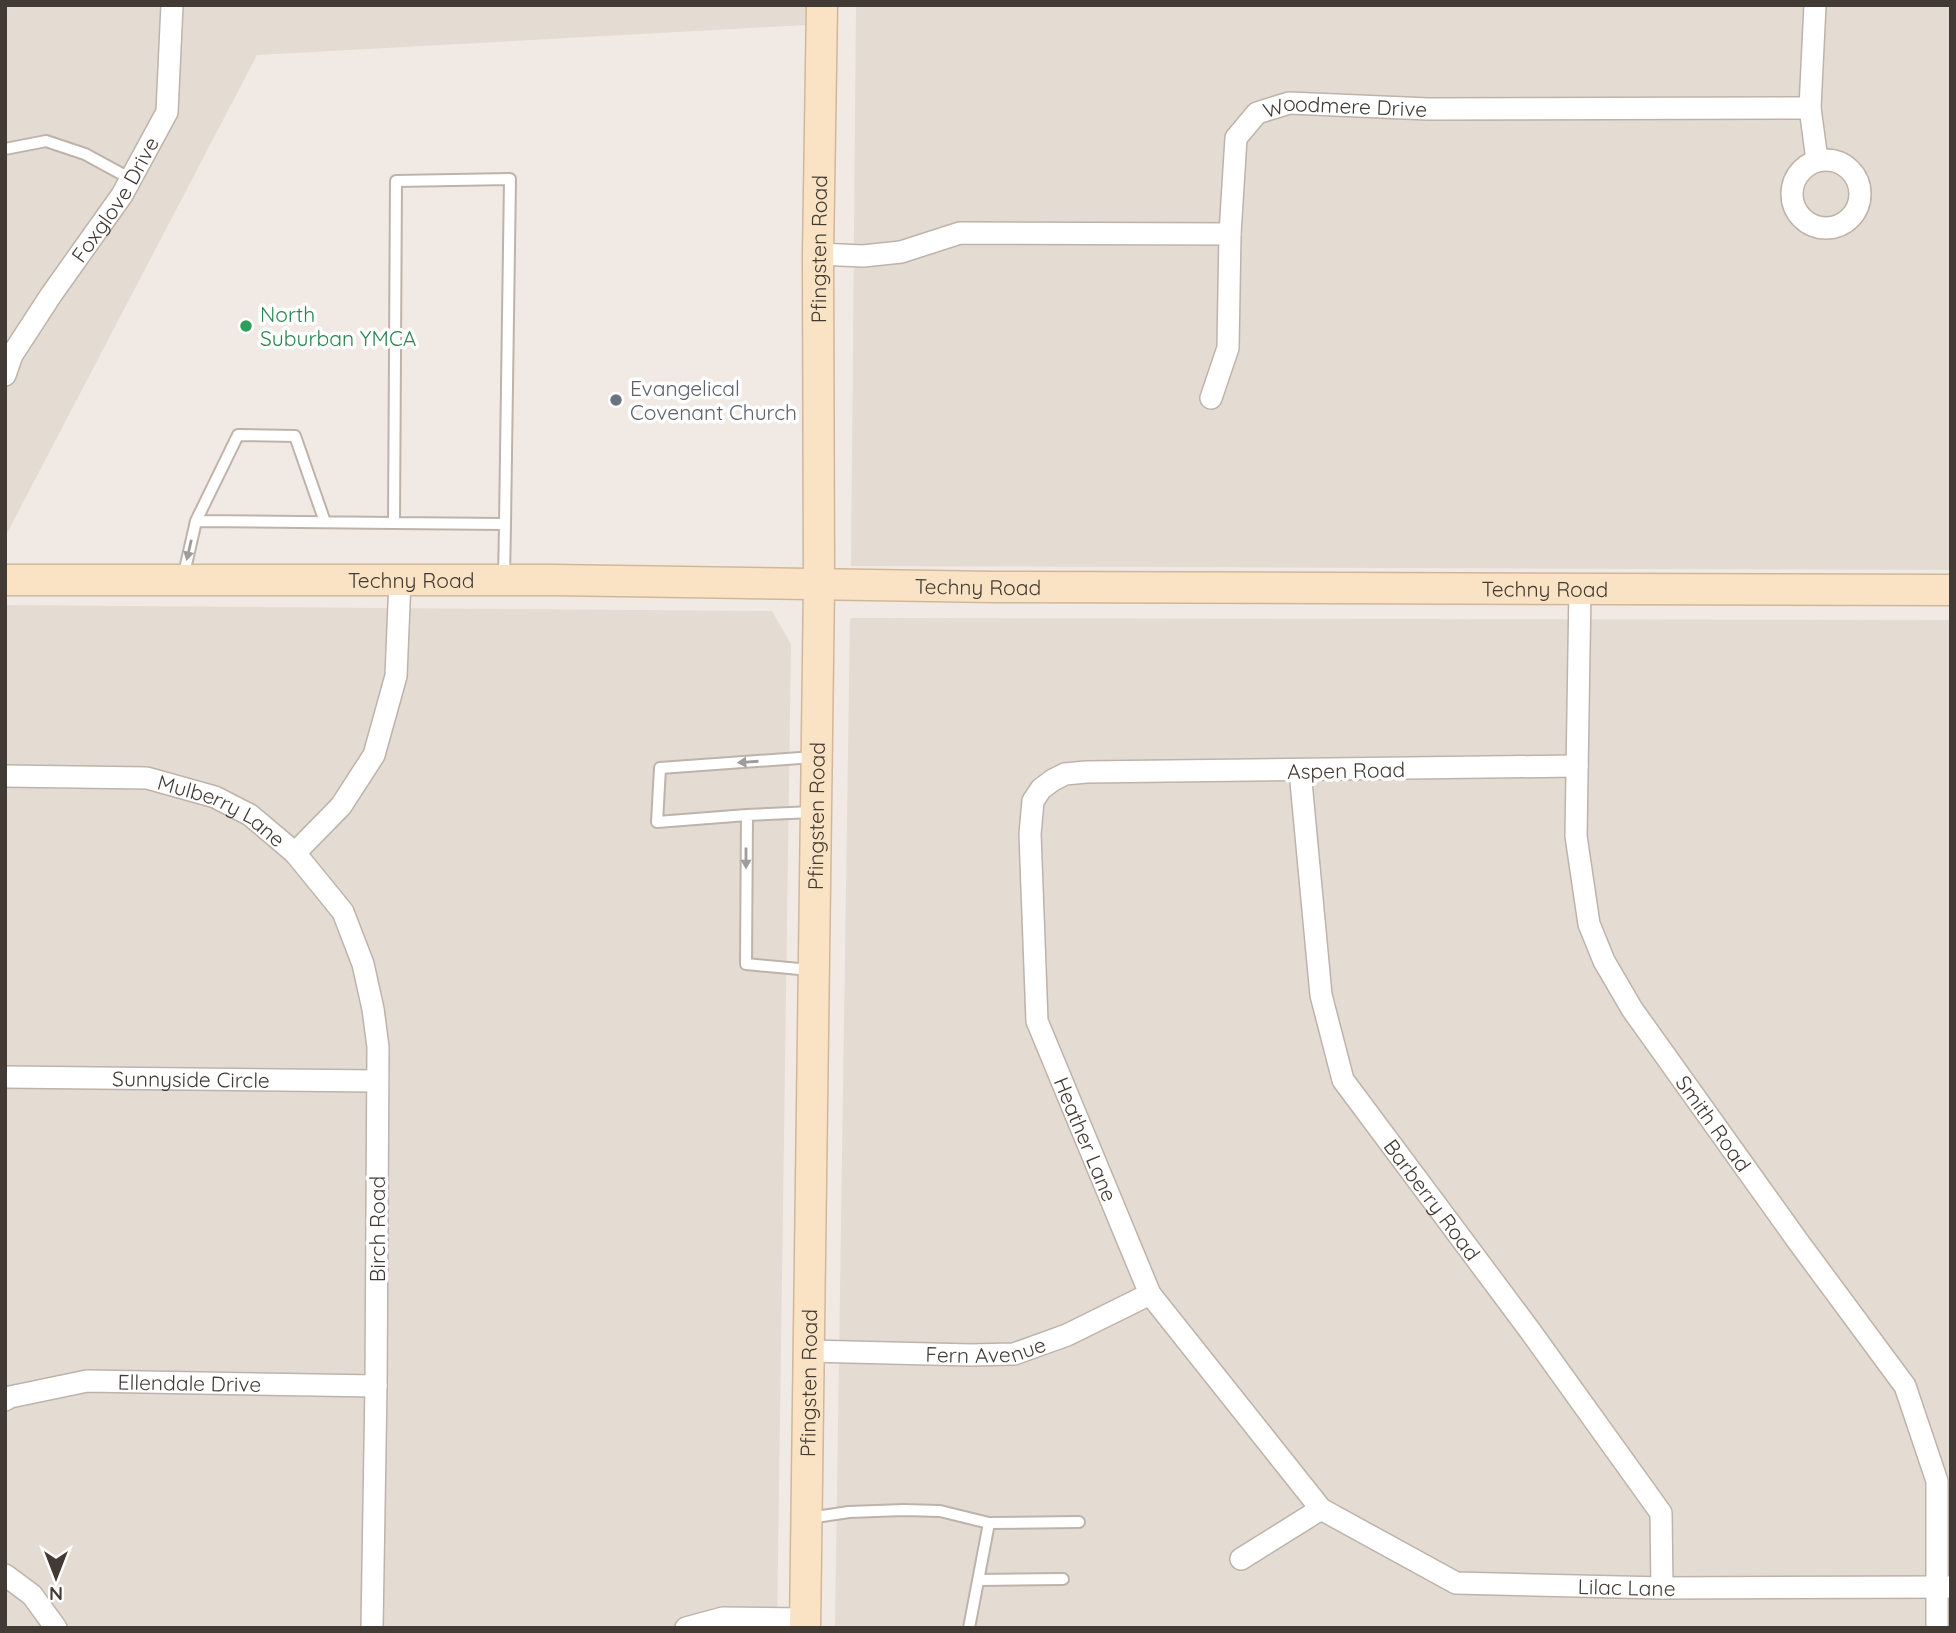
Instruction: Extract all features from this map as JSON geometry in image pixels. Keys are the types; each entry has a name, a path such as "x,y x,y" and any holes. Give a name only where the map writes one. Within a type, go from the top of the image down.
{"main road":[{"name":"Pfingsten Road","path":"805,1623 816,812 818,254 822,5"},
{"name":"Techny Road","path":"5,580 504,580 818,585 1951,590"}],"street":[{"name":"Foxglove Drive","path":"5,375 12,355 51,295 122,195 167,112 172,5"},
{"path":"1815,5 1810,108 1817,160"},
{"name":"Woodmere Drive","path":"1212,398 1228,348 1230,234 1236,138 1258,113 1289,103 1428,110 1810,108"},
{"path":"818,254 863,256 901,252 960,233 1230,234"},
{"name":"Mulberry Lane","path":"5,776 148,778 215,797 250,815 295,853 341,806 374,755 396,676 400,580"},
{"name":"Smith Road","path":"1580,589 1576,836 1589,924 1604,961 1632,1009 1905,1386 1937,1481 1944,1587 1937,1628"},
{"name":"Aspen Road","path":"1115,772 1577,766"},
{"name":"Barberry Road","path":"1300,771 1321,995 1343,1080 1523,1321 1661,1513 1662,1588"},
{"name":"Heather Lane","path":"1115,772 1065,774 1041,789 1033,801 1030,834 1037,1021 1150,1294 1321,1509"},
{"name":"Birch Road","path":"295,853 343,912 363,964 378,1047 372,1628"},
{"name":"Sunnyside Circle","path":"5,1077 377,1081"},
{"name":"Fern Avenue","path":"810,1351 1014,1354 1067,1335 1150,1294"},
{"name":"Ellendale Drive","path":"5,1400 87,1381 376,1386"},
{"path":"1241,1559 1321,1509"},
{"name":"Lilac Lane","path":"1321,1509 1456,1583 1662,1588 1944,1587"},
{"path":"5,1575 32,1595 56,1628"},
{"path":"686,1628 723,1618 805,1623"}],"lane":[{"path":"5,149 46,141 85,154 131,179"},
{"path":"394,523 396,181 510,179 504,580"},
{"path":"183,580 196,521 238,435 295,436 325,522"},
{"path":"196,521 505,524"},
{"path":"816,757 660,768 657,822 816,812"},
{"path":"747,815 746,964 814,970"},
{"path":"807,1519 849,1512 904,1510 940,1511 989,1523 1080,1522"},
{"path":"969,1628 989,1523"},
{"path":"978,1580 1063,1579"}],"shaded area":[{"path":"5,5 806,5 806,25 257,55 5,537"},
{"path":"856,5 1951,5 1951,570 851,566"},
{"path":"5,605 772,611 791,644 777,1628 5,1628"},
{"path":"850,618 1951,620 1951,1628 835,1628"}],"place":[{"name":"North Suburban YMCA","path":"246,326"},
{"name":"Evangelical Covenant Church","path":"616,400"}]}
